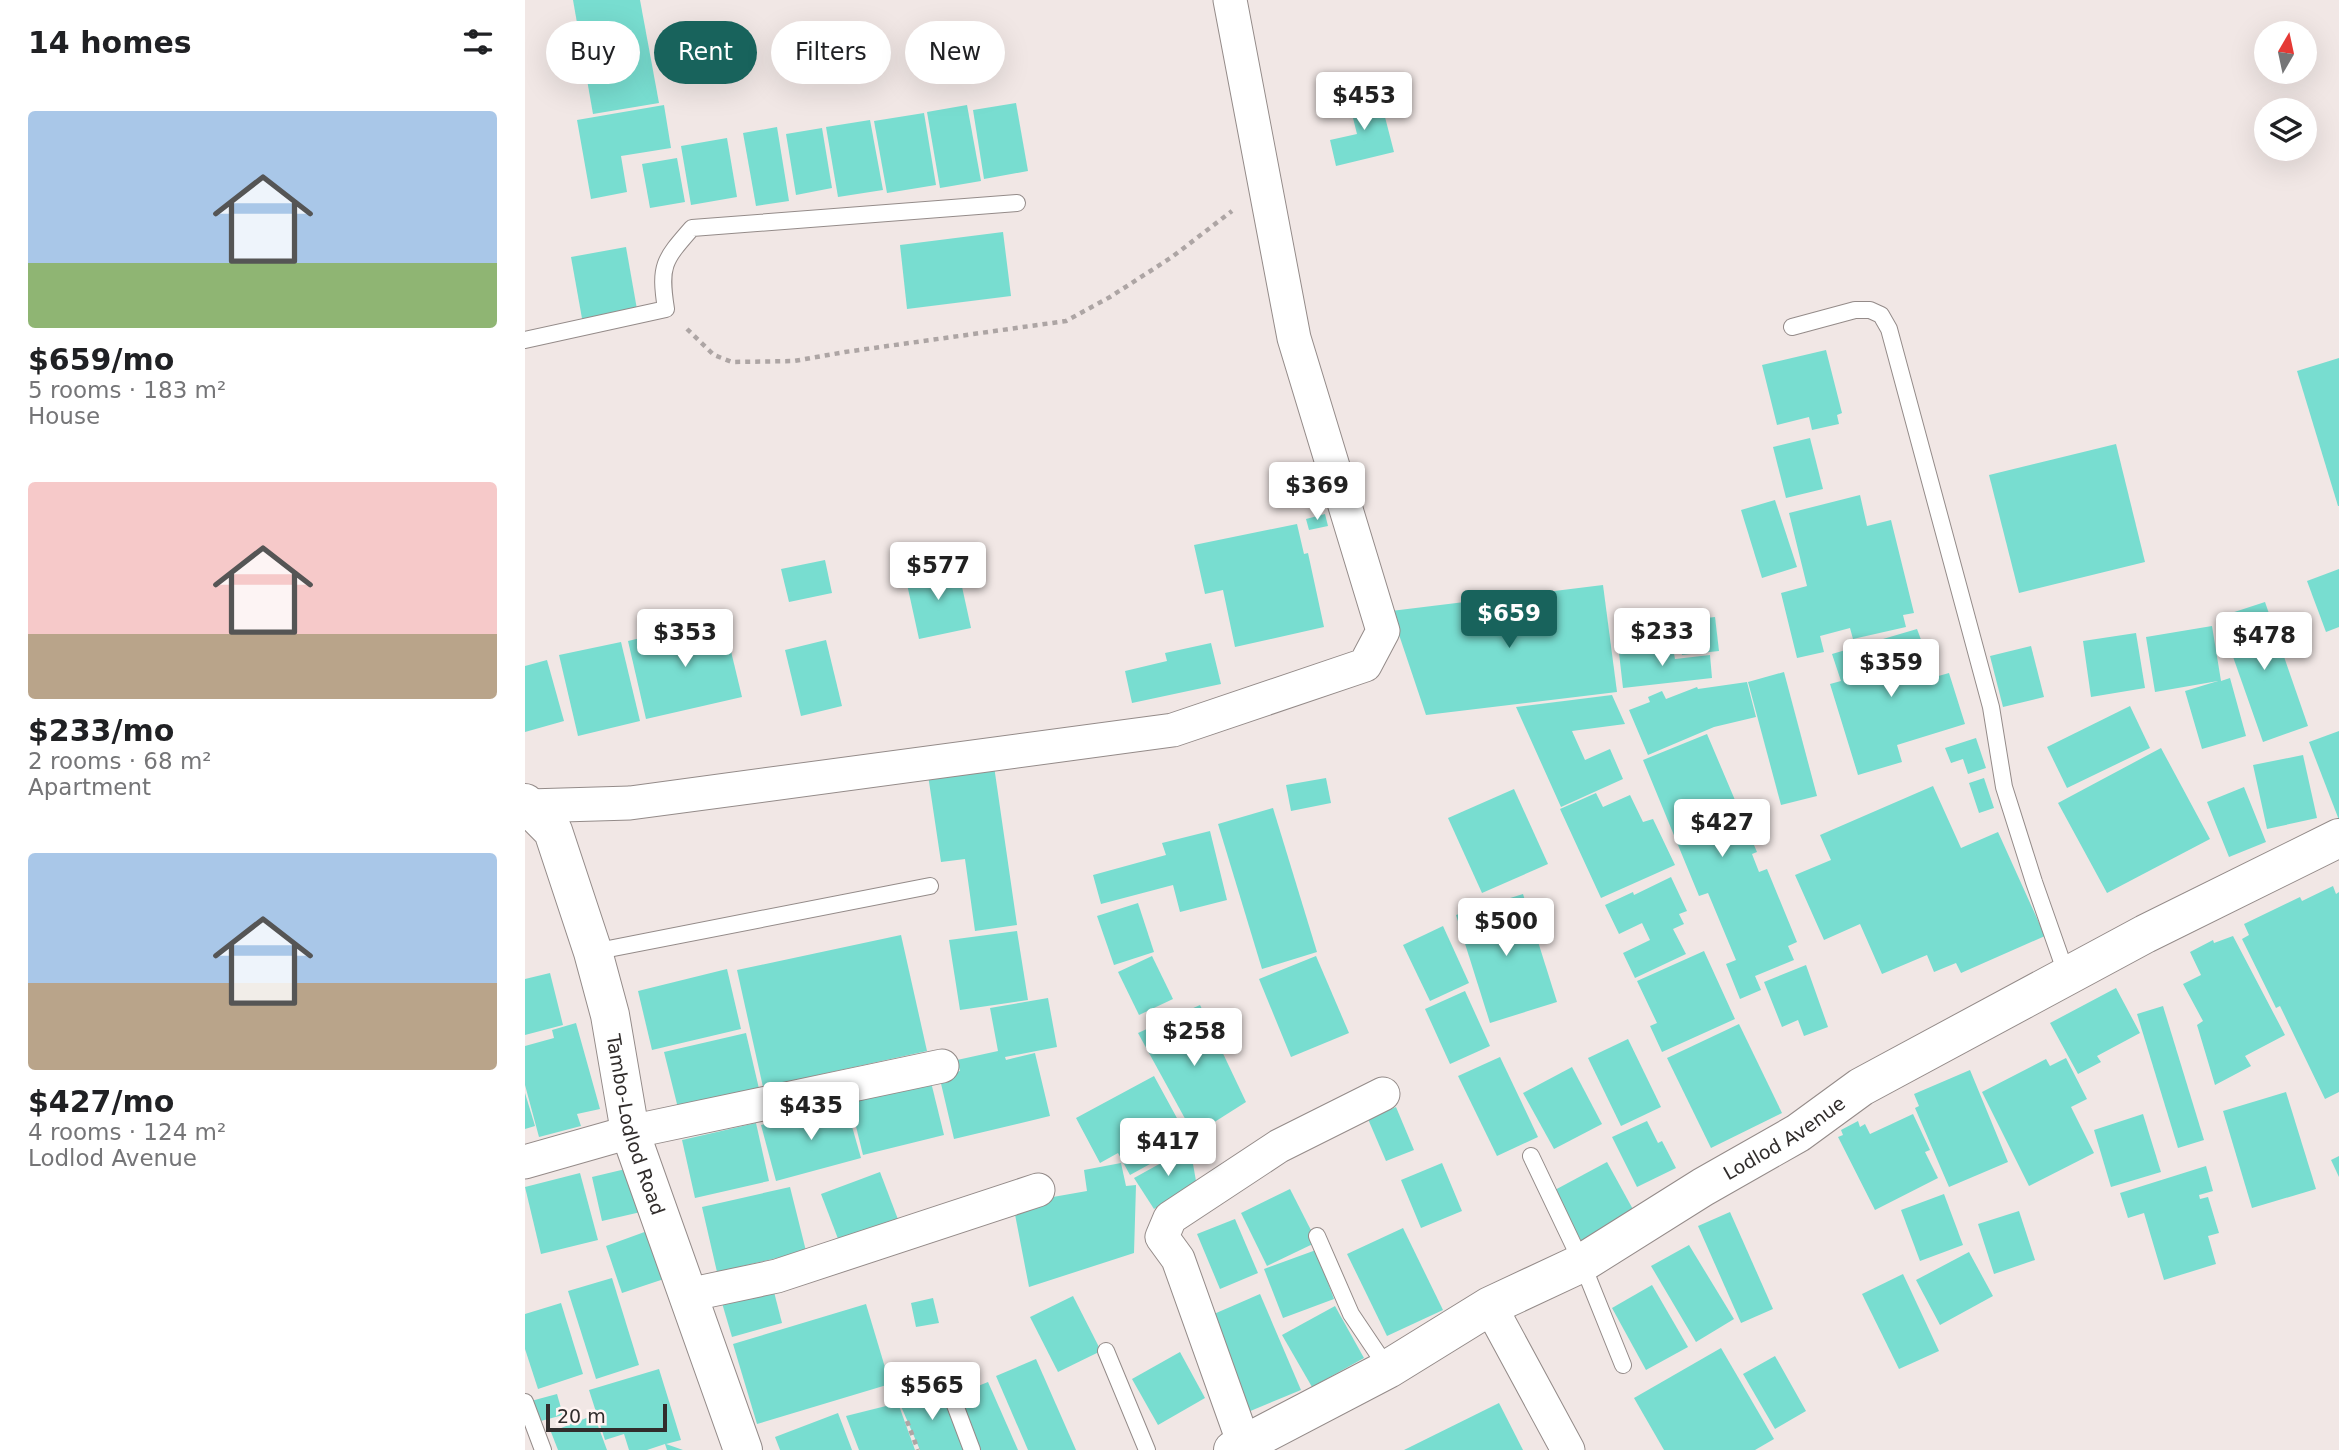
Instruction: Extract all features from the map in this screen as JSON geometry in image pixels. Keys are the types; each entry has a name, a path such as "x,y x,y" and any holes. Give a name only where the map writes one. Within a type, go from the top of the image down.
{"main road":[{"name":"Tambo-Lodlod Road","path":"527,805 552,831 593,952 610,1015 630,1132 743,1450"},
{"name":"Lodlod Avenue","path":"1239,1447 1388,1369 1490,1306 1582,1263 1703,1187 1798,1133 1861,1087 2145,934 2337,845"}],"street":[{"path":"527,805 630,803 1173,730 1365,665 1383,631 1294,338 1230,0"},
{"path":"525,1162 630,1132 942,1066"},
{"path":"1239,1447 1178,1259 1162,1237 1170,1219 1279,1146 1383,1094"},
{"path":"688,1295 777,1276 1038,1190"},
{"path":"1490,1306 1568,1450"}],"lane":[{"path":"525,340 666,309 662,285 667,257 692,228 1017,203"},
{"path":"1792,327 1870,310 1881,315 1889,329 1991,707 2004,787 2067,976"},
{"path":"593,952 930,886"},
{"path":"1531,1156 1582,1263 1623,1365"},
{"path":"1317,1236 1351,1314 1388,1369"},
{"path":"1106,1351 1147,1450"},
{"path":"952,1398 972,1450"},
{"path":"525,1402 543,1450"}],"path":[{"path":"666,309 714,355 732,362 794,361 1066,321 1110,298 1172,257 1265,186"},
{"path":"907,1422 918,1450"}],"building":[{"path":"573,0 640,0 659,103 593,114 588,84 640,84 640,21 577,21"},
{"path":"1378,90 1394,152 1336,166 1330,140 1357,134 1348,98"},
{"path":"1016,103 1028,171 984,179 973,110"},
{"path":"664,105 671,148 621,156 627,192 591,199 577,120"},
{"path":"967,105 981,181 940,188 927,112"},
{"path":"924,113 936,185 887,193 874,121"},
{"path":"870,120 883,190 838,197 826,127"},
{"path":"777,127 789,201 756,206 743,133"},
{"path":"822,128 832,188 796,195 786,134"},
{"path":"727,138 737,197 691,205 681,146"},
{"path":"677,158 685,202 650,208 642,164"},
{"path":"1003,232 1011,296 907,309 900,245"},
{"path":"626,247 638,315 583,324 571,257"},
{"path":"1826,350 1842,413 1837,415 1839,424 1812,430 1809,417 1777,425 1762,365"},
{"path":"2339,358 2339,506 2338,506 2297,371"},
{"path":"1810,438 1823,489 1786,498 1773,447"},
{"path":"2116,444 2145,562 2019,593 1989,475"},
{"path":"1860,495 1867,526 1891,520 1914,613 1903,615 1906,627 1853,639 1850,628 1820,636 1824,652 1797,658 1781,593 1807,586 1789,513"},
{"path":"1775,500 1797,567 1762,578 1741,510"},
{"path":"1325,514 1328,526 1309,530 1306,519"},
{"path":"1297,524 1304,554 1308,553 1324,627 1235,647 1223,590 1205,594 1194,545"},
{"path":"825,560 832,593 789,602 781,569"},
{"path":"957,564 971,628 919,639 905,575"},
{"path":"2339,569 2339,627 2326,632 2307,581"},
{"path":"1603,585 1617,692 1426,715 1391,611"},
{"path":"2265,602 2308,726 2263,742 2219,617"},
{"path":"1715,617 1719,651 1682,655 1678,621"},
{"path":"723,618 742,697 646,719 628,641"},
{"path":"2212,626 2221,681 2230,678 2246,736 2202,749 2185,691 2218,681 2155,692 2146,637"},
{"path":"1917,629 1935,677 1949,673 1965,724 1897,745 1902,762 1858,775 1830,684 1841,681 1832,654"},
{"path":"2136,633 2145,688 2091,697 2083,641"},
{"path":"826,640 842,706 801,716 785,650"},
{"path":"621,642 640,721 578,736 559,655"},
{"path":"1211,643 1221,684 1132,703 1125,671 1167,661 1165,653"},
{"path":"2031,646 2044,697 2003,707 1990,656"},
{"path":"1673,648 1675,659 1710,655 1712,678 1623,688 1619,653"},
{"path":"547,660 564,721 525,732 525,666"},
{"path":"1784,672 1817,796 1781,805 1748,682"},
{"path":"1747,682 1756,717 1714,727 1648,755 1629,710 1650,702 1648,697 1662,691 1666,699 1697,687"},
{"path":"1612,695 1625,724 1572,731 1585,760 1610,749 1623,779 1561,807 1516,707"},
{"path":"2130,706 2150,748 2067,788 2047,747"},
{"path":"2339,731 2339,820 2309,742"},
{"path":"1707,734 1757,852 1752,854 1759,872 1767,869 1797,942 1788,946 1794,960 1755,976 1761,990 1740,999 1726,964 1736,960 1708,893 1699,896 1643,760"},
{"path":"1976,738 1986,768 1968,774 1963,759 1951,763 1945,748"},
{"path":"2161,748 2210,839 2107,893 2058,803"},
{"path":"2303,755 2317,818 2267,829 2253,765"},
{"path":"994,766 1017,925 975,931 965,859 941,862 928,775"},
{"path":"1326,778 1331,803 1291,811 1286,785"},
{"path":"1984,778 1994,808 1979,813 1969,783"},
{"path":"1933,786 1961,848 1998,832 2045,936 1961,973 1956,963 1934,972 1927,955 1882,974 1860,924 1824,940 1795,875 1831,860 1820,835"},
{"path":"2244,787 2266,842 2229,857 2207,802"},
{"path":"1514,789 1548,864 1482,893 1448,818"},
{"path":"1596,793 1603,807 1630,795 1643,822 1653,819 1675,865 1601,898 1560,809"},
{"path":"1273,808 1317,952 1262,969 1218,824"},
{"path":"1210,831 1227,900 1180,912 1173,885 1101,904 1093,875 1166,855 1162,843"},
{"path":"1671,877 1687,911 1679,914 1684,924 1673,929 1686,954 1635,978 1623,953 1650,940 1642,923 1619,934 1605,905 1633,892 1634,895"},
{"path":"2333,886 2336,894 2339,892 2339,1092 2325,1099 2280,1006 2276,1008 2242,939 2249,935 2244,924 2300,897 2302,901"},
{"path":"1523,894 1557,1002 1490,1023 1456,915"},
{"path":"1138,903 1154,952 1114,965 1097,916"},
{"path":"1443,926 1469,983 1430,1001 1403,945"},
{"path":"1017,931 1028,1000 960,1010 949,940"},
{"path":"901,935 927,1051 763,1087 737,970"},
{"path":"2233,936 2285,1035 2245,1056 2251,1066 2215,1085 2197,1025 2203,1021 2183,984 2201,975 2190,952 2213,940 2214,943"},
{"path":"1704,951 1735,1019 1662,1052 1650,1026 1657,1023 1637,981"},
{"path":"1152,956 1173,999 1139,1015 1118,972"},
{"path":"1316,956 1349,1033 1291,1057 1259,979"},
{"path":"1806,965 1828,1027 1804,1036 1798,1020 1782,1027 1764,982"},
{"path":"727,969 741,1029 652,1050 638,991"},
{"path":"550,973 563,1025 525,1035 525,979"},
{"path":"2116,988 2140,1033 2097,1056 2101,1062 2078,1074 2050,1023"},
{"path":"1465,991 1490,1046 1450,1064 1425,1009"},
{"path":"1048,998 1057,1047 1005,1057 1006,1060 1035,1053 1050,1116 954,1139 939,1075 960,1071 957,1060 998,1051 990,1008"},
{"path":"1200,1005 1246,1102 1194,1135 1138,1033"},
{"path":"2163,1006 2204,1140 2178,1148 2137,1014"},
{"path":"576,1023 600,1109 577,1114 581,1126 539,1137 525,1085 525,1046 554,1038 552,1030"},
{"path":"1739,1024 1782,1113 1711,1148 1667,1058"},
{"path":"746,1033 760,1093 679,1112 664,1052"},
{"path":"1628,1039 1661,1107 1621,1126 1588,1058"},
{"path":"1500,1057 1538,1137 1497,1156 1458,1076"},
{"path":"2066,1058 2087,1099 2071,1107 2094,1153 2029,1186 1982,1092 2046,1059 2050,1066"},
{"path":"1572,1067 1602,1124 1554,1149 1523,1093"},
{"path":"1970,1070 2008,1162 1949,1187 1915,1108 1919,1106 1914,1094"},
{"path":"929,1074 944,1135 863,1155 848,1094"},
{"path":"1154,1076 1190,1142 1130,1175 1118,1153 1100,1163 1076,1118"},
{"path":"2286,1092 2316,1189 2252,1208 2223,1111"},
{"path":"525,1093 535,1126 525,1129"},
{"path":"845,1102 861,1158 776,1181 761,1125"},
{"path":"1396,1107 1414,1150 1386,1161 1368,1119"},
{"path":"1913,1114 1930,1150 1925,1152 1938,1178 1875,1210 1838,1137 1843,1135 1841,1130 1858,1121 1860,1127 1865,1124 1870,1134"},
{"path":"2143,1114 2161,1172 2111,1187 2094,1130"},
{"path":"1647,1121 1658,1143 1662,1141 1676,1168 1637,1187 1612,1137"},
{"path":"756,1123 769,1181 695,1198 682,1140"},
{"path":"1190,1147 1196,1181 1154,1209 1134,1178"},
{"path":"2339,1156 2339,1177 2331,1160"},
{"path":"1607,1162 1635,1213 1582,1242 1553,1191"},
{"path":"1121,1163 1126,1186 1136,1185 1134,1253 1029,1287 1013,1204 1087,1191 1084,1170"},
{"path":"1442,1163 1462,1211 1421,1228 1401,1180"},
{"path":"2206,1166 2213,1191 2199,1195 2200,1199 2208,1197 2219,1233 2208,1236 2216,1264 2164,1280 2144,1213 2128,1218 2120,1193"},
{"path":"634,1167 645,1211 602,1221 592,1177"},
{"path":"880,1172 899,1222 840,1244 821,1194"},
{"path":"580,1173 598,1240 541,1254 525,1187"},
{"path":"790,1187 806,1251 717,1272 702,1207"},
{"path":"1290,1189 1317,1242 1267,1266 1241,1213"},
{"path":"1944,1194 1963,1245 1920,1261 1901,1210"},
{"path":"2019,1211 2035,1260 1994,1274 1978,1224"},
{"path":"1730,1212 1773,1309 1741,1323 1698,1226"},
{"path":"1235,1219 1258,1273 1220,1289 1197,1234"},
{"path":"1403,1228 1443,1310 1387,1336 1347,1254"},
{"path":"650,1230 667,1278 622,1293 606,1246"},
{"path":"1689,1245 1734,1319 1696,1342 1651,1266"},
{"path":"1316,1250 1334,1299 1283,1318 1264,1269"},
{"path":"1969,1252 1993,1296 1940,1325 1916,1280"},
{"path":"1903,1274 1939,1351 1899,1369 1862,1294"},
{"path":"612,1278 639,1365 596,1379 568,1291"},
{"path":"1652,1285 1688,1347 1646,1370 1612,1308"},
{"path":"773,1288 782,1323 732,1337 722,1303"},
{"path":"1260,1294 1301,1390 1248,1412 1207,1317"},
{"path":"1073,1296 1101,1351 1058,1372 1030,1317"},
{"path":"933,1298 939,1323 916,1327 911,1303"},
{"path":"561,1303 583,1374 538,1389 525,1349 525,1314"},
{"path":"866,1304 890,1384 757,1424 733,1344"},
{"path":"1335,1306 1364,1358 1312,1387 1282,1335"},
{"path":"1721,1348 1774,1439 1755,1450 1664,1450 1634,1398"},
{"path":"1180,1352 1205,1398 1158,1425 1132,1379"},
{"path":"1775,1356 1806,1411 1775,1429 1743,1374"},
{"path":"1036,1359 1076,1450 1028,1450 996,1376"},
{"path":"659,1369 681,1440 666,1444 683,1450 667,1450 665,1444 647,1450 629,1450 624,1434 605,1440 589,1390"},
{"path":"988,1382 1018,1450 976,1450 953,1396"},
{"path":"942,1386 964,1450 920,1450 900,1404"},
{"path":"557,1394 563,1415 537,1422 531,1401"},
{"path":"898,1403 915,1450 859,1450 846,1416"},
{"path":"1499,1403 1523,1450 1404,1450"},
{"path":"838,1413 852,1450 780,1450 775,1437"},
{"path":"594,1415 607,1450 558,1450 551,1432"}]}
